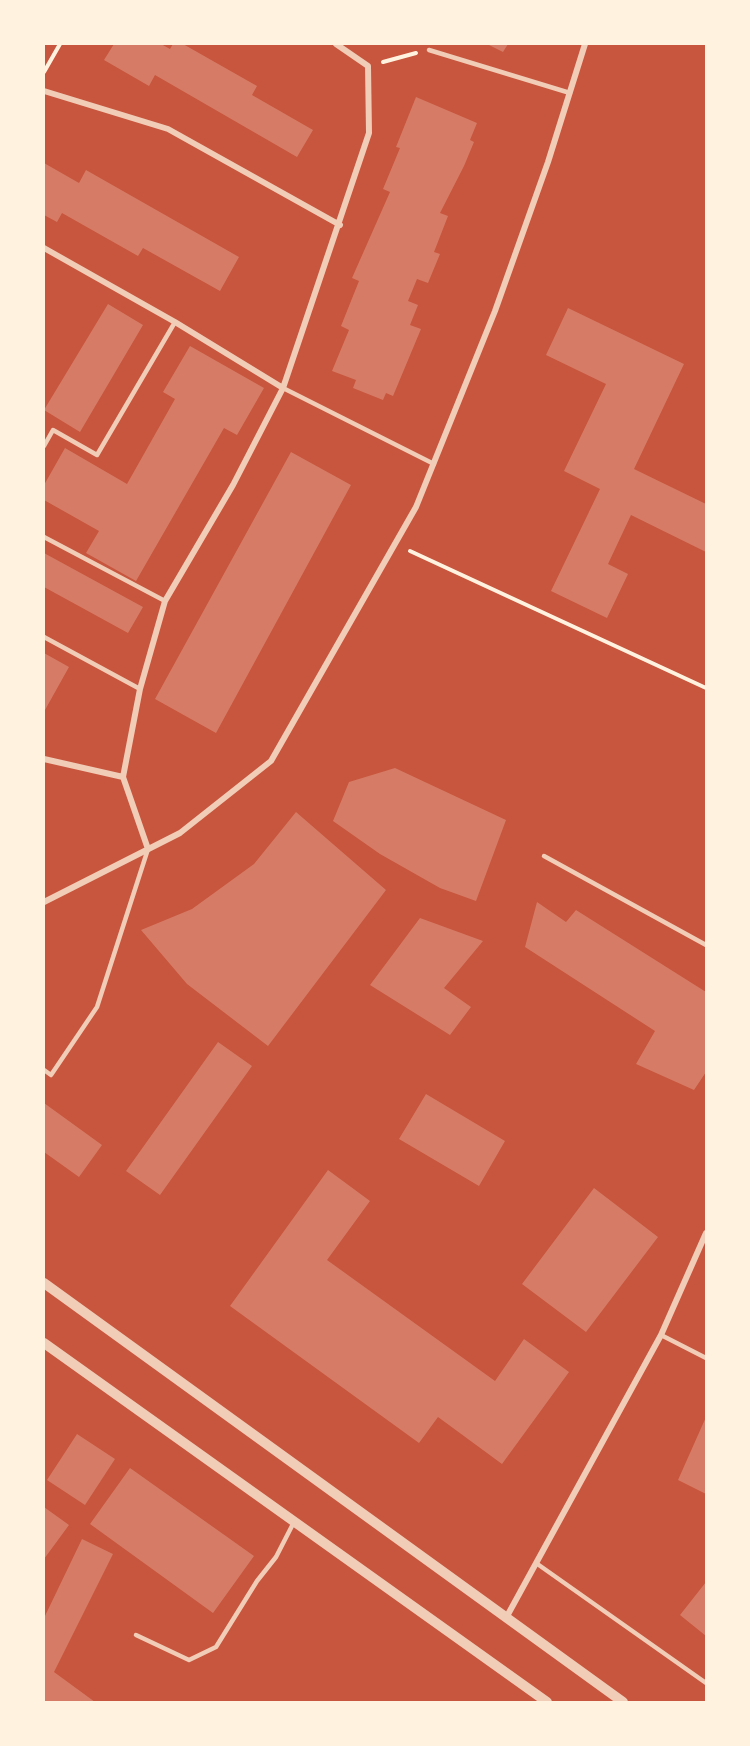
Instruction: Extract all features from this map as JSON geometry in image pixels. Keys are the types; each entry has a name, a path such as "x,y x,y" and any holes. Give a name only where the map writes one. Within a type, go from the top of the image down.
{"street":[{"path":"148,849 123,777 140,689 165,602 233,485 283,388 340,225 369,133 368,66 336,44"},
{"path":"44,902 180,833 271,762 417,507 495,311 585,44"},
{"path":"44,91 168,129 340,225"},
{"path":"44,248 175,322 283,388"},
{"path":"44,759 123,777"},
{"path":"506,1618 661,1335 706,1233"},
{"path":"44,1283 623,1702"},
{"path":"44,1343 547,1702"}],"lane":[{"path":"429,50 570,93"},
{"path":"44,446 53,430 97,455 175,322"},
{"path":"283,388 434,464"},
{"path":"44,537 165,602"},
{"path":"44,637 140,689"},
{"path":"44,1070 51,1075 97,1007 148,849"},
{"path":"544,856 706,945"},
{"path":"661,1335 706,1358"},
{"path":"136,1635 189,1660 216,1647 257,1581 276,1557 294,1522"},
{"path":"536,1563 706,1683"}],"path":[{"path":"44,72 60,44"},
{"path":"368,66 429,50"},
{"path":"396,544 706,688"}],"building":[{"path":"114,44 161,44 170,49 173,44 183,44 257,86 252,95 313,130 297,157 155,75 149,86 104,60"},
{"path":"487,44 508,44 503,52"},
{"path":"416,97 477,123 470,140 474,142 440,213 448,216 434,252 440,254 428,283 417,279 408,301 418,305 410,325 421,329 393,396 386,393 383,400 353,388 356,380 332,371 349,330 341,326 359,281 352,278 390,192 383,189 400,148 396,147"},
{"path":"44,163 79,183 86,170 239,257 220,291 143,248 138,256 62,213 57,222 44,215"},
{"path":"108,304 143,325 80,432 44,410"},
{"path":"568,308 684,364 634,469 706,504 706,552 631,515 608,564 628,574 607,618 551,591 600,489 564,471 606,384 546,355"},
{"path":"190,346 264,388 237,435 224,428 136,581 86,553 99,531 44,500 44,485 65,448 127,484 175,399 163,392"},
{"path":"291,452 351,485 216,733 155,699"},
{"path":"44,553 143,607 128,633 44,587"},
{"path":"44,653 69,667 45,710 44,709"},
{"path":"395,768 506,820 476,901 440,888 380,854 333,821 349,782"},
{"path":"296,812 386,890 268,1046 187,984 141,930 192,909 254,864"},
{"path":"537,902 566,922 576,910 706,992 706,1072 694,1090 636,1064 655,1031 525,947"},
{"path":"420,918 483,941 444,988 471,1007 450,1035 370,985"},
{"path":"218,1042 252,1066 160,1195 126,1171"},
{"path":"426,1094 505,1141 479,1186 399,1139"},
{"path":"44,1103 102,1145 79,1177 44,1152"},
{"path":"328,1170 370,1201 327,1260 495,1381 524,1339 569,1372 502,1464 438,1417 419,1443 230,1306"},
{"path":"594,1188 658,1237 586,1332 522,1284"},
{"path":"706,1417 706,1494 678,1480"},
{"path":"77,1434 115,1459 85,1505 47,1480"},
{"path":"130,1468 254,1556 213,1613 90,1524"},
{"path":"44,1507 69,1525 44,1559"},
{"path":"82,1539 113,1554 54,1672 95,1702 44,1702 44,1618"},
{"path":"706,1582 706,1636 680,1615"}]}
